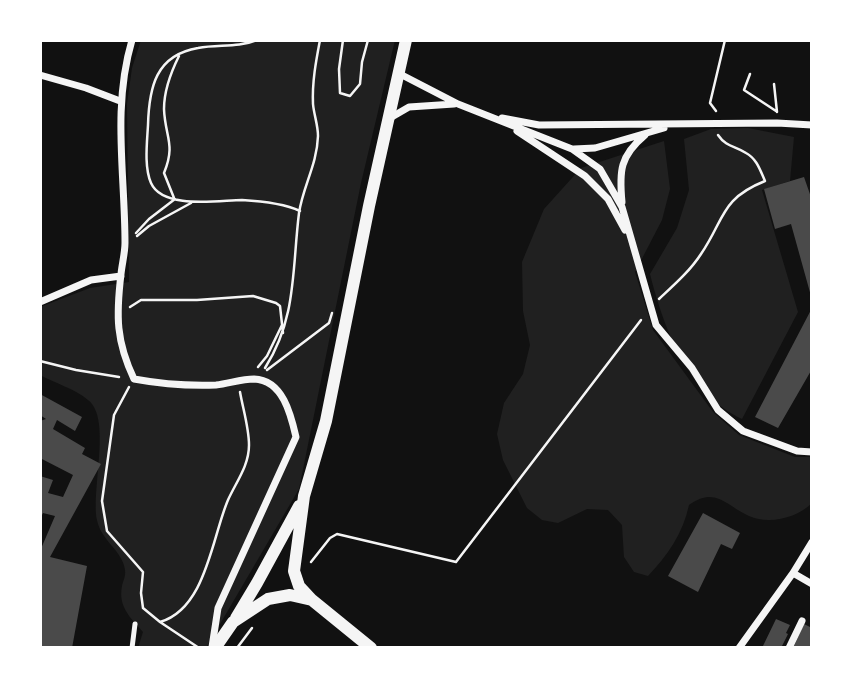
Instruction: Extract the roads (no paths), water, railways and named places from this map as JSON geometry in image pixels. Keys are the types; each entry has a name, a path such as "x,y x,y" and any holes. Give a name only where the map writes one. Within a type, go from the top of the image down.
{"street":[{"path":"132,40 124,68 120,101 125,246 117,319 122,354 134,379 166,385 218,385 256,379 284,397 296,437 218,608 213,648"},
{"path":"371,648 312,600 299,586 294,571 304,496 326,422 406,40"},
{"path":"400,74 458,104 572,149 600,169 622,207"},
{"path":"40,75 120,101"},
{"path":"390,118 409,107 458,104"},
{"path":"489,116 540,125 812,125"},
{"path":"510,125 533,144 585,176 608,199 630,240"},
{"path":"572,149 595,148 675,125"},
{"path":"648,132 632,146 622,166 620,179 622,207 630,240 656,326 692,368 718,410 743,431 797,451 812,452"},
{"path":"40,302 91,280 121,276"},
{"path":"213,648 257,583 304,496"},
{"path":"739,648 812,542"},
{"path":"793,573 812,584"},
{"path":"233,622 268,599 290,595 312,600"},
{"path":"789,648 802,621"}],"lane":[{"path":"132,648 135,624"}]}
